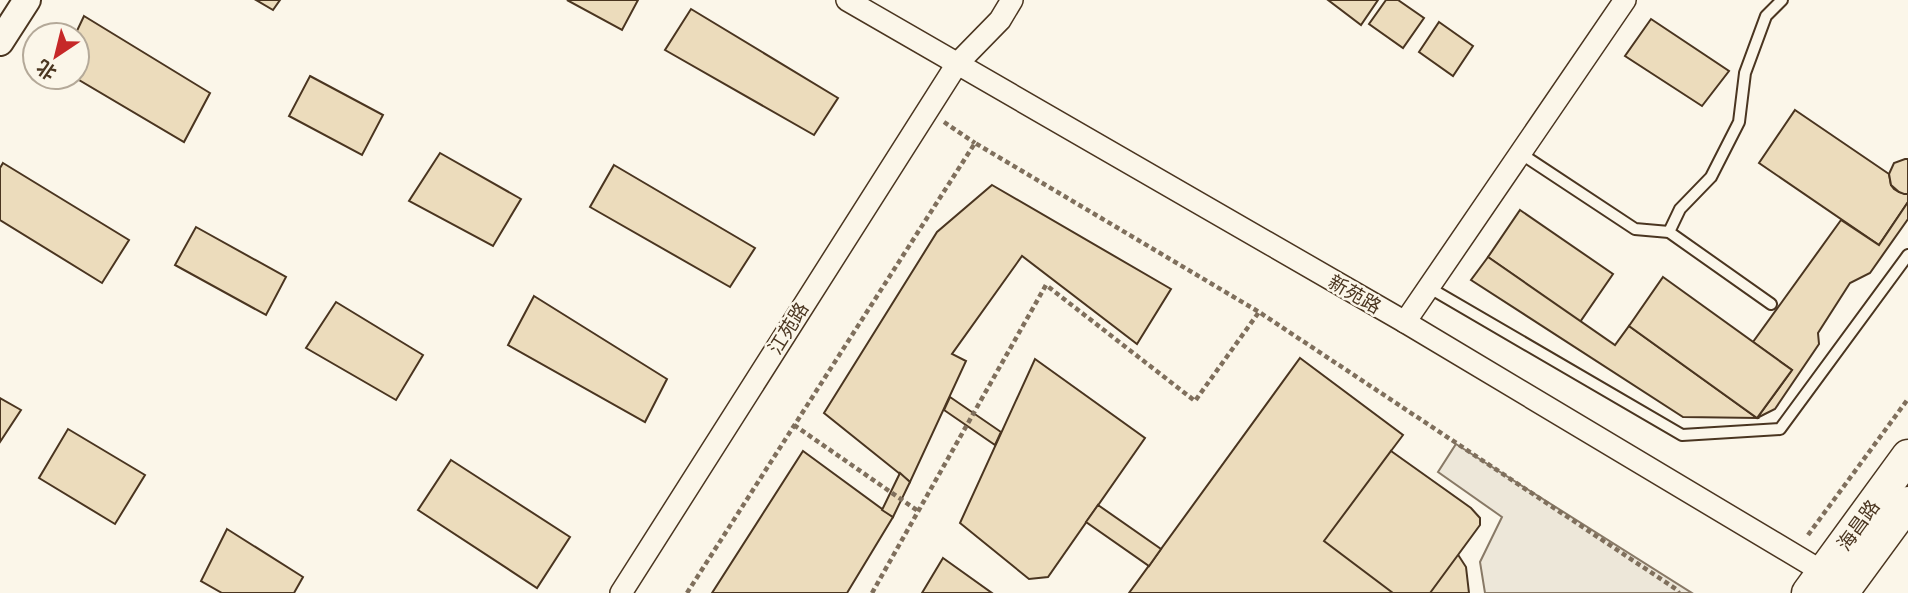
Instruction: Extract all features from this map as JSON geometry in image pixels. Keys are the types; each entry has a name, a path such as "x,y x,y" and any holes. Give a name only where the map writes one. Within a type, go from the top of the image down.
{"main road":[{"name":"海昌路","path":"1836,588 1908,456"},
{"name":"海昌路","path":"1836,588 1908,503"}],"street":[{"path":"0,42 27,0"},
{"name":"新苑路","path":"847,0 1405,322 1836,588"},
{"name":"江苑路","path":"621,593 957,64 1000,20 1012,0"},
{"path":"1405,322 1625,0"}],"lane":[{"path":"1669,232 1680,209 1711,177 1739,122 1745,73 1766,16 1782,0"},
{"path":"1520,153 1635,229 1669,232 1771,304"},
{"path":"1428,288 1682,435 1768,430 1780,429 1908,256"}],"path":[{"path":"927,110 975,144 1259,312 1679,593"},
{"path":"687,593 975,144"},
{"path":"872,593 1046,285 1195,401 1259,312"},
{"path":"1808,535 1908,399"},
{"path":"794,425 918,511"}],"shaded area":[{"path":"1456,444 1692,593 1485,593 1480,562 1502,517 1438,472"}],"building":[{"path":"256,0 280,0 273,10"},
{"path":"567,0 638,0 622,30"},
{"path":"1328,0 1378,0 1361,25"},
{"path":"1386,0 1398,0 1424,18 1403,48 1369,24"},
{"path":"691,9 838,98 814,135 665,50"},
{"path":"84,16 210,93 184,142 91,87 91,21 82,21"},
{"path":"1651,19 1729,71 1702,106 1625,56"},
{"path":"1439,22 1473,46 1453,76 1419,52"},
{"path":"310,76 383,115 362,155 289,116"},
{"path":"1795,110 1889,174 1894,189 1908,194 1908,202 1879,245 1759,163"},
{"path":"440,153 521,199 493,246 409,201"},
{"path":"1908,159 1908,194 1899,192 1891,185 1889,174 1894,163"},
{"path":"3,163 129,240 102,283 0,220 0,168"},
{"path":"614,165 755,248 730,287 590,207"},
{"path":"992,185 1171,289 1137,344 1022,256 952,354 966,361 910,482 824,413 937,232"},
{"path":"1908,202 1908,219 1870,273 1850,283 1818,333 1819,344 1775,409 1757,418 1792,370 1753,342 1841,220 1879,245"},
{"path":"1520,210 1613,274 1580,322 1488,257"},
{"path":"196,227 286,277 266,315 175,265"},
{"path":"1488,257 1615,345 1629,326 1757,418 1683,417 1471,280"},
{"path":"1663,277 1792,370 1757,418 1629,326"},
{"path":"534,296 667,379 645,422 508,345"},
{"path":"336,302 423,355 396,400 306,348"},
{"path":"1300,358 1403,435 1391,451 1466,567 1469,593 1129,593"},
{"path":"1035,359 1145,438 1048,577 1029,579 960,523"},
{"path":"950,397 1001,432 995,445 944,410"},
{"path":"0,398 21,410 0,442"},
{"path":"68,429 145,475 115,524 39,478"},
{"path":"803,451 893,517 847,593 712,593"},
{"path":"1391,451 1471,508 1480,518 1480,525 1430,593 1393,593 1324,541"},
{"path":"451,460 570,537 537,588 418,510"},
{"path":"900,473 910,482 893,517 882,510"},
{"path":"1098,505 1161,549 1149,566 1086,522"},
{"path":"227,529 303,577 294,593 222,593 201,581"},
{"path":"943,558 992,593 922,593"}]}
